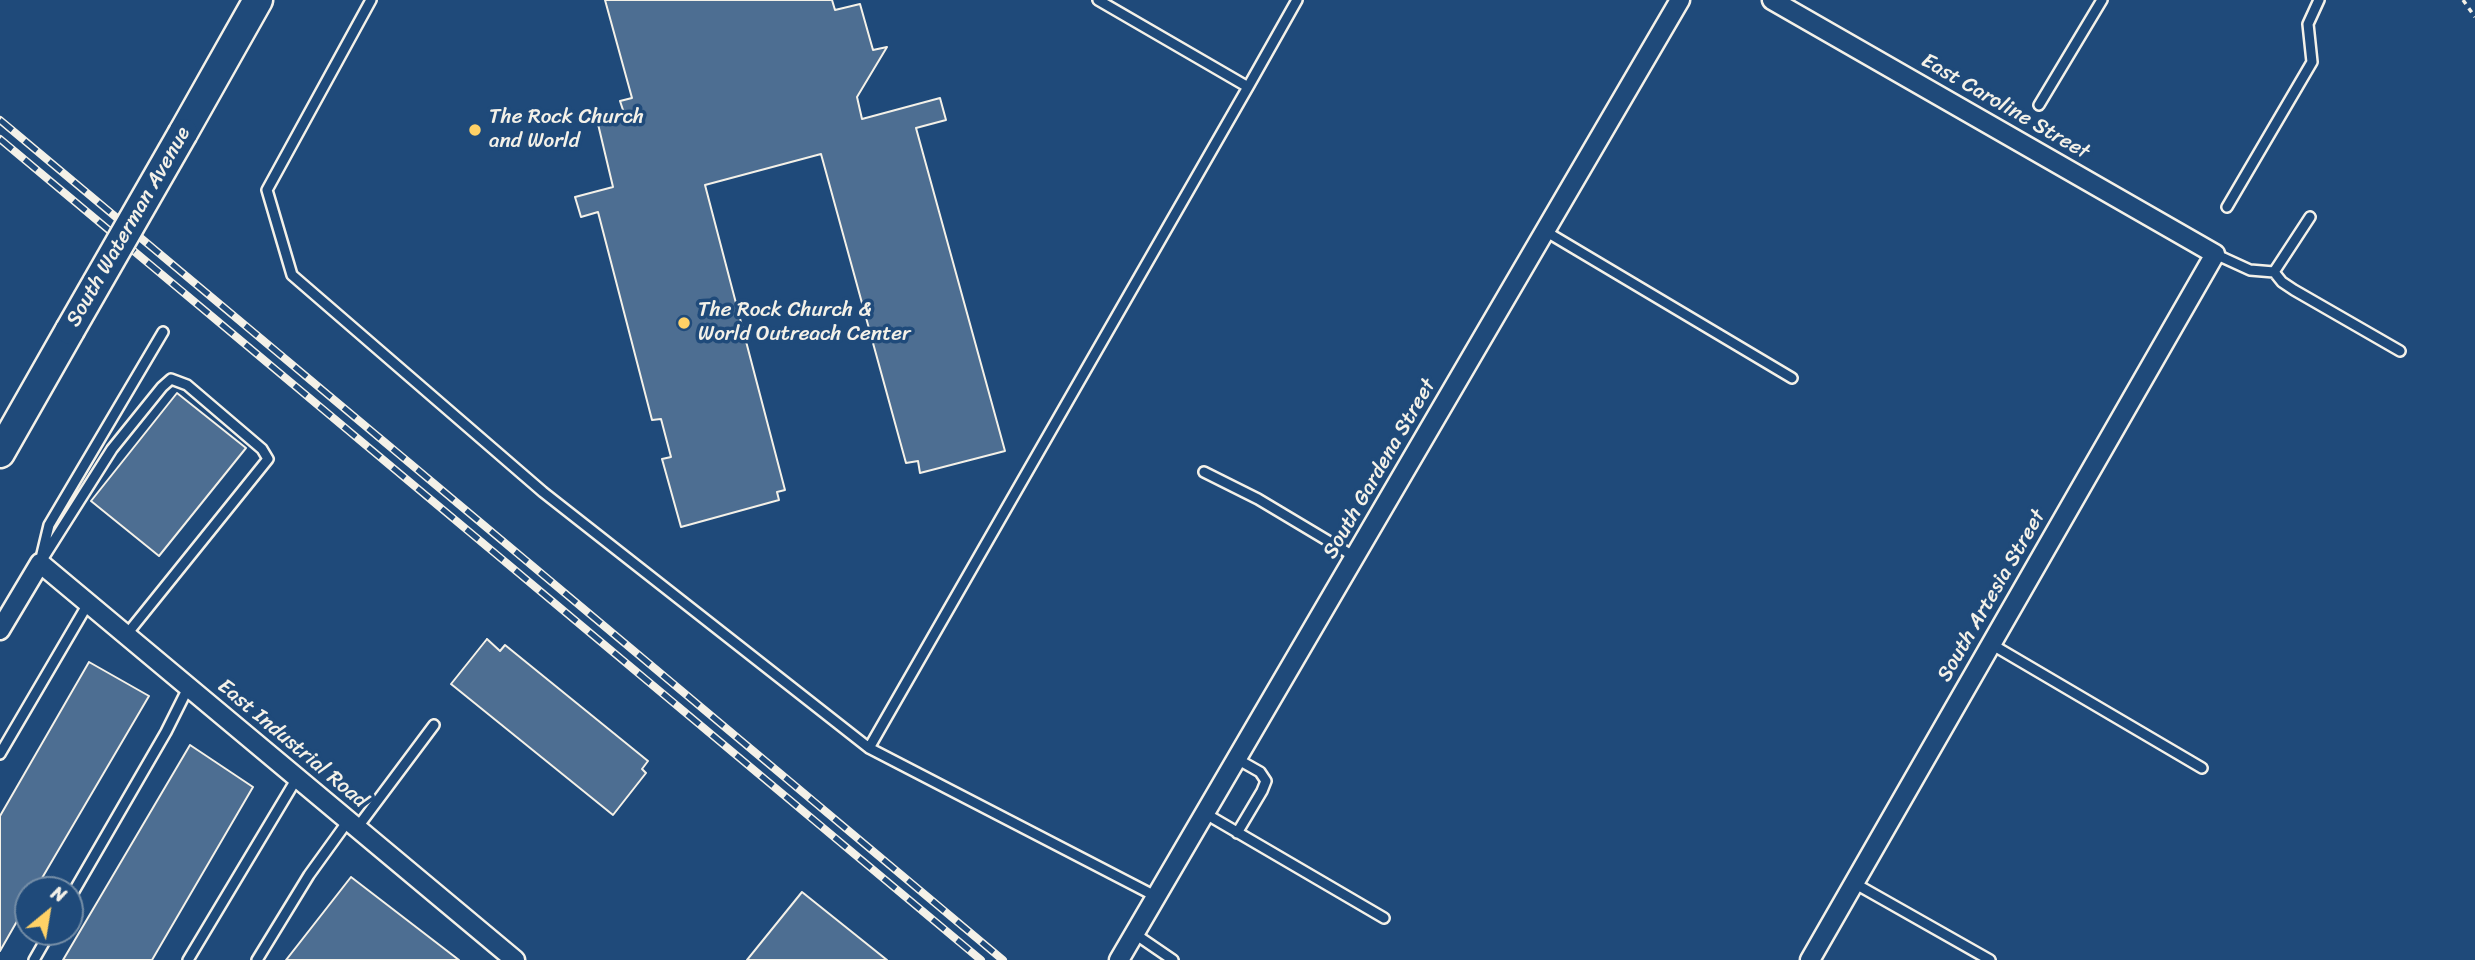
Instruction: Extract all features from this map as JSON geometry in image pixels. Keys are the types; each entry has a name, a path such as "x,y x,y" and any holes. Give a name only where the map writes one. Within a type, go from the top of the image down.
{"main road":[{"name":"South Waterman Avenue","path":"0,453 258,0"}],"street":[{"name":"South Gardena Street","path":"1119,960 1679,0"},
{"name":"East Caroline Street","path":"1772,0 2214,254"},
{"name":"South Artesia Street","path":"1810,960 2214,254"},
{"name":"East Industrial Road","path":"40,563 514,960"},
{"path":"0,630 40,563"}],"lane":[{"path":"371,0 268,190 292,275 543,492 869,748 1157,897"},
{"path":"1098,0 1248,87"},
{"path":"869,748 1297,0"},
{"path":"2039,106 2102,0"},
{"path":"2227,207 2312,62 2308,24 2319,0"},
{"path":"2274,272 2310,217"},
{"path":"1545,231 1792,378"},
{"path":"2214,254 2250,270 2274,272 2294,290 2399,351"},
{"path":"40,563 49,525 163,332"},
{"path":"40,563 112,449 162,387 171,379 187,386 261,449 268,459 127,634"},
{"path":"1204,472 1258,499 1355,557"},
{"path":"0,754 89,602"},
{"path":"1991,644 2202,768"},
{"path":"83,876 166,732 189,686"},
{"path":"257,960 309,875 435,725"},
{"path":"1237,759 1260,772 1266,781 1237,833"},
{"path":"188,960 297,778"},
{"path":"1206,814 1384,918"},
{"path":"1854,883 1990,960"},
{"path":"1135,934 1172,960"}],"path":[{"path":"2463,0 2475,16"}],"building":[{"name":"The Rock Church & World Outreach Center","path":"605,0 832,0 835,10 860,4 873,50 887,47 857,97 862,119 940,98 946,120 916,128 1005,451 920,473 918,461 906,463 821,154 705,185 785,490 777,492 779,500 681,527 662,459 671,457 661,419 652,420 598,212 581,217 575,197 613,187 598,124 625,116 620,101 632,98"},
{"path":"177,393 246,448 159,556 91,501"},
{"path":"487,639 500,651 505,645 648,761 642,769 646,773 613,815 451,684"},
{"path":"89,662 149,696 43,876 14,876 14,926 0,951 0,816"},
{"path":"190,745 253,787 152,960 63,960 71,946 84,946 84,924"},
{"path":"351,877 459,960 286,960"},
{"path":"802,892 887,960 747,960"}],"railway":[{"path":"0,120 1003,960"},
{"path":"0,139 981,960"}],"place":[{"name":"The Rock Church and World","path":"475,130"},
{"name":"The Rock Church & World Outreach Center","path":"684,323"}]}
